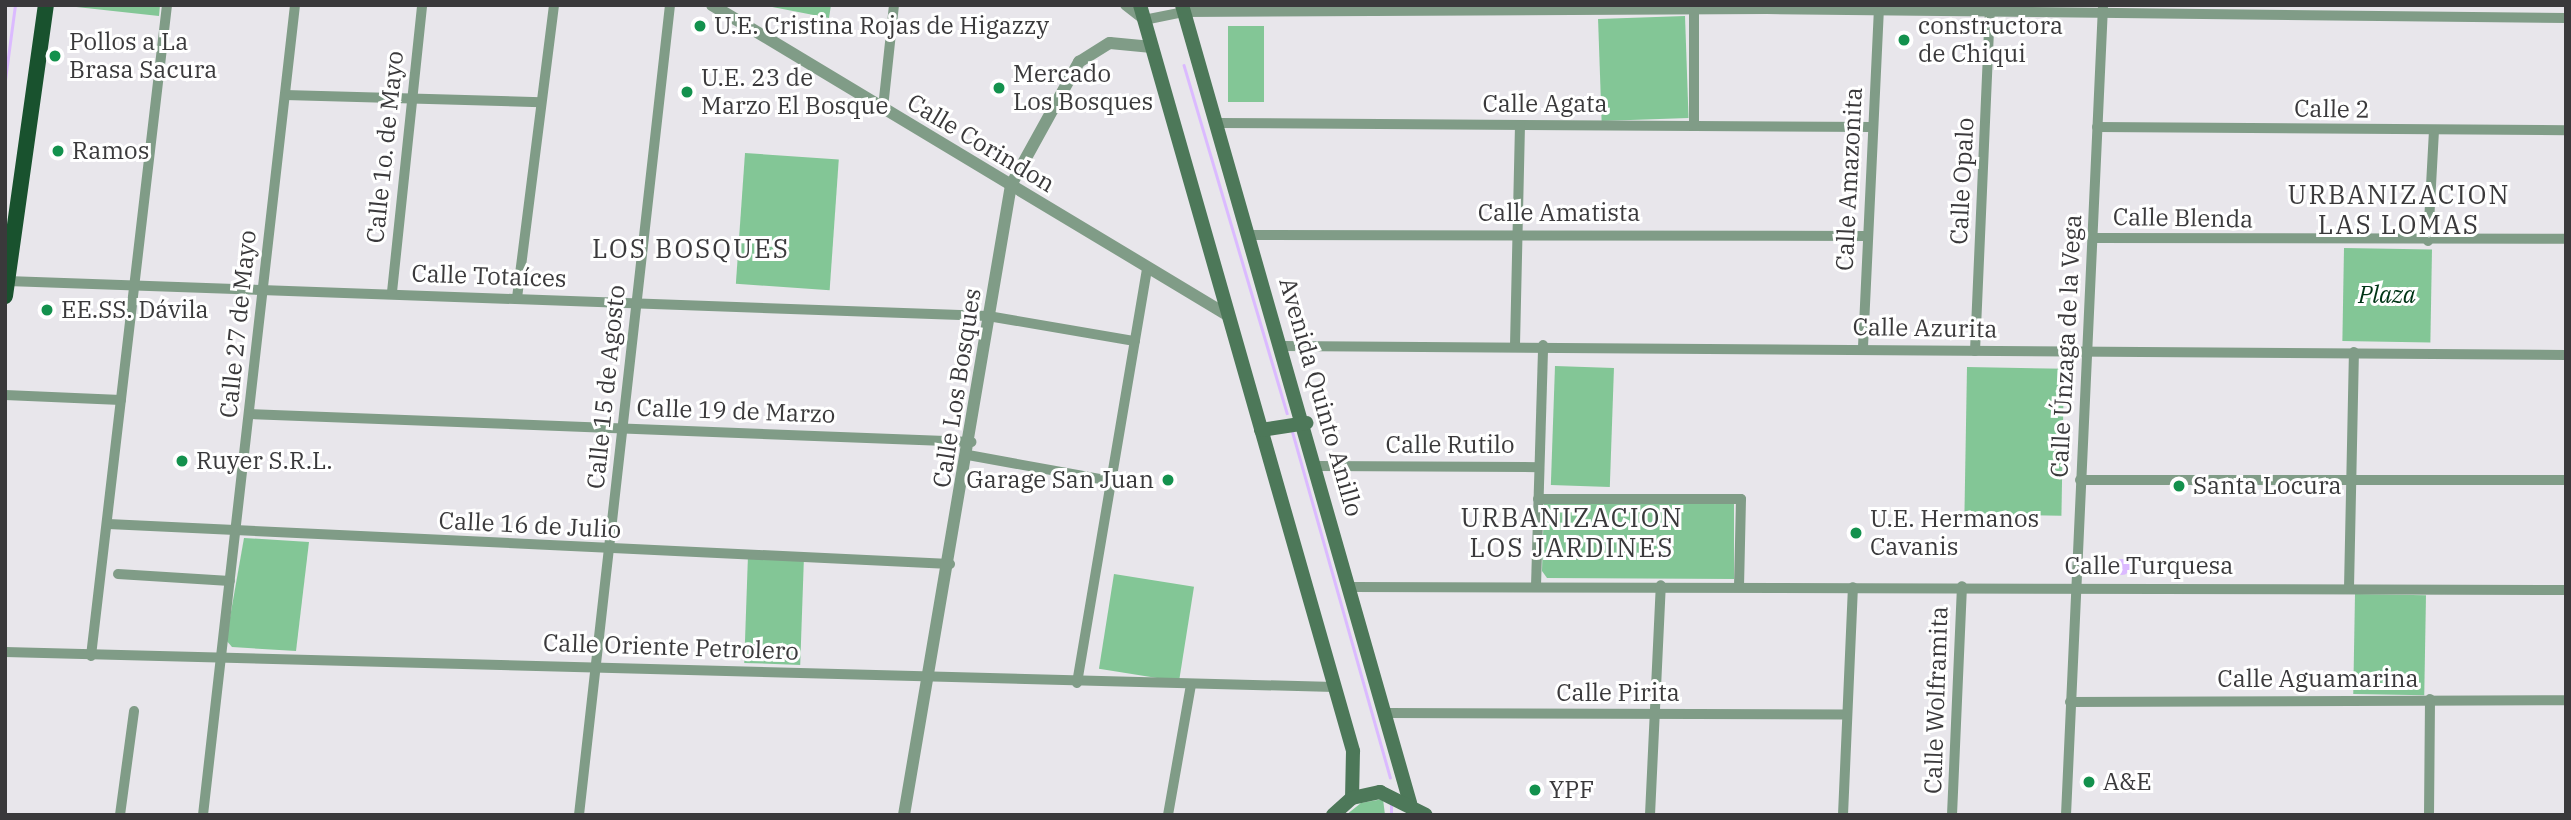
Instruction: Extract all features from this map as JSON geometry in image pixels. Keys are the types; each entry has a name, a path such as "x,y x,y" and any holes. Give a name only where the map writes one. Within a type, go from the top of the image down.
{"highway":[{"path":"6,289 46,5"}],"main road":[{"path":"1140,5 1335,687 1357,773 1352,798"},
{"name":"Avenida Quinto Anillo","path":"1183,9 1353,587 1410,803"},
{"path":"1261,430 1306,423"},
{"path":"1333,815 1352,798 1380,792 1410,803 1426,815"}],"street":[{"path":"91,656 167,5"},
{"name":"Calle 27 de Mayo","path":"203,815 295,5"},
{"name":"Calle 1o. de Mayo","path":"392,292 410,98 422,5"},
{"path":"517,298 554,5"},
{"name":"Calle 15 de Agosto","path":"579,815 670,5"},
{"name":"Calle Corindon","path":"712,5 1229,316"},
{"path":"883,108 894,5"},
{"path":"1125,5 1144,20 1183,9 1767,7 1879,12 2103,10 2566,18"},
{"path":"1694,125 1695,9"},
{"name":"Calle Únzaga de la Vega","path":"2066,815 2074,587 2103,10"},
{"name":"Calle Amazonita","path":"1863,347 1879,12"},
{"name":"Calle Opalo","path":"1975,351 1990,13"},
{"name":"Calle Los Bosques","path":"904,815 931,677 1011,185 1079,62 1110,43 1152,47"},
{"path":"285,94 541,102"},
{"name":"Calle Agata","path":"1217,123 1872,127"},
{"path":"1515,345 1521,234 1520,125"},
{"name":"Calle 2","path":"2097,127 2566,130"},
{"path":"2428,241 2434,131"},
{"name":"Calle Amatista","path":"1250,235 1868,236"},
{"name":"Calle Blenda","path":"2093,237 2428,241 2566,239"},
{"path":"1077,683 1147,267"},
{"name":"Calle Totaíces","path":"6,289 136,282 988,316 1135,341"},
{"path":"1536,586 1543,345"},
{"name":"Calle Azurita","path":"1283,346 1863,347 1975,351 2566,355"},
{"path":"2349,588 2354,352"},
{"path":"5,395 121,400"},
{"name":"Calle 19 de Marzo","path":"248,414 622,428 969,449 1111,481"},
{"name":"Calle Rutilo","path":"1318,466 1539,467"},
{"path":"2080,480 2566,480"},
{"path":"1538,499 1741,499 1739,584"},
{"name":"Calle 16 de Julio","path":"108,524 609,550 950,564"},
{"path":"118,574 230,581"},
{"name":"Calle Turquesa","path":"1353,587 1739,584 1853,587 2566,590"},
{"path":"1650,815 1661,585"},
{"name":"Calle Wolframita","path":"1952,815 1962,586"},
{"path":"1843,815 1853,587"},
{"name":"Calle Oriente Petrolero","path":"5,652 91,656 596,664 1077,683 1335,687"},
{"path":"1168,815 1191,684"},
{"path":"2429,815 2430,699"},
{"name":"Calle Aguamarina","path":"2070,702 2566,700"},
{"path":"120,815 134,711"},
{"name":"Calle Pirita","path":"1388,713 1847,715"}],"green space":[{"path":"58,5 160,5 159,16"},
{"path":"762,5 831,5 829,18"},
{"path":"1685,16 1689,118 1602,121 1598,19"},
{"path":"1228,26 1264,26 1264,102 1228,102"},
{"path":"745,153 839,160 830,290 736,284"},
{"name":"Plaza","path":"2344,248 2432,250 2430,343 2342,341"},
{"path":"1555,366 1614,368 1610,487 1551,485"},
{"path":"1967,367 2064,369 2061,516 1964,514"},
{"path":"1734,501 1734,579 1547,578 1542,571 1544,503"},
{"path":"244,538 309,542 296,651 232,647 226,640"},
{"path":"748,555 804,557 800,665 744,663"},
{"path":"1114,574 1194,587 1179,681 1099,669"},
{"path":"2355,594 2426,595 2424,695 2353,694"},
{"path":"1383,799 1385,815 1346,815 1361,803"}],"shaded area":[{"path":"2122,559 2128,561 2128,573 2122,575 2116,573 2114,567 2116,561"}],"waterway":[{"path":"5,80 15,5"},
{"path":"1184,65 1287,413"},
{"path":"1292,430 1390,777"},
{"path":"1391,802 1391,815"}],"place":[{"name":"U.E. Cristina Rojas de Higazzy","path":"700,26"},
{"name":"constructora de Chiqui","path":"1904,40"},
{"name":"Pollos a La Brasa Sacura","path":"55,56"},
{"name":"Mercado Los Bosques","path":"999,88"},
{"name":"U.E. 23 de Marzo El Bosque","path":"687,92"},
{"name":"Ramos","path":"58,151"},
{"name":"EE.SS. Dávila","path":"47,310"},
{"name":"Ruyer S.R.L.","path":"182,461"},
{"name":"Garage San Juan","path":"1168,480"},
{"name":"Santa Locura","path":"2179,486"},
{"name":"U.E. Hermanos Cavanis","path":"1856,533"},
{"name":"A&E","path":"2089,782"},
{"name":"YPF","path":"1535,790"}],"district":[{"name":"URBANIZACION LAS LOMAS","path":"2399,210"},
{"name":"LOS BOSQUES","path":"691,249"},
{"name":"URBANIZACION LOS JARDINES","path":"1572,533"}]}
